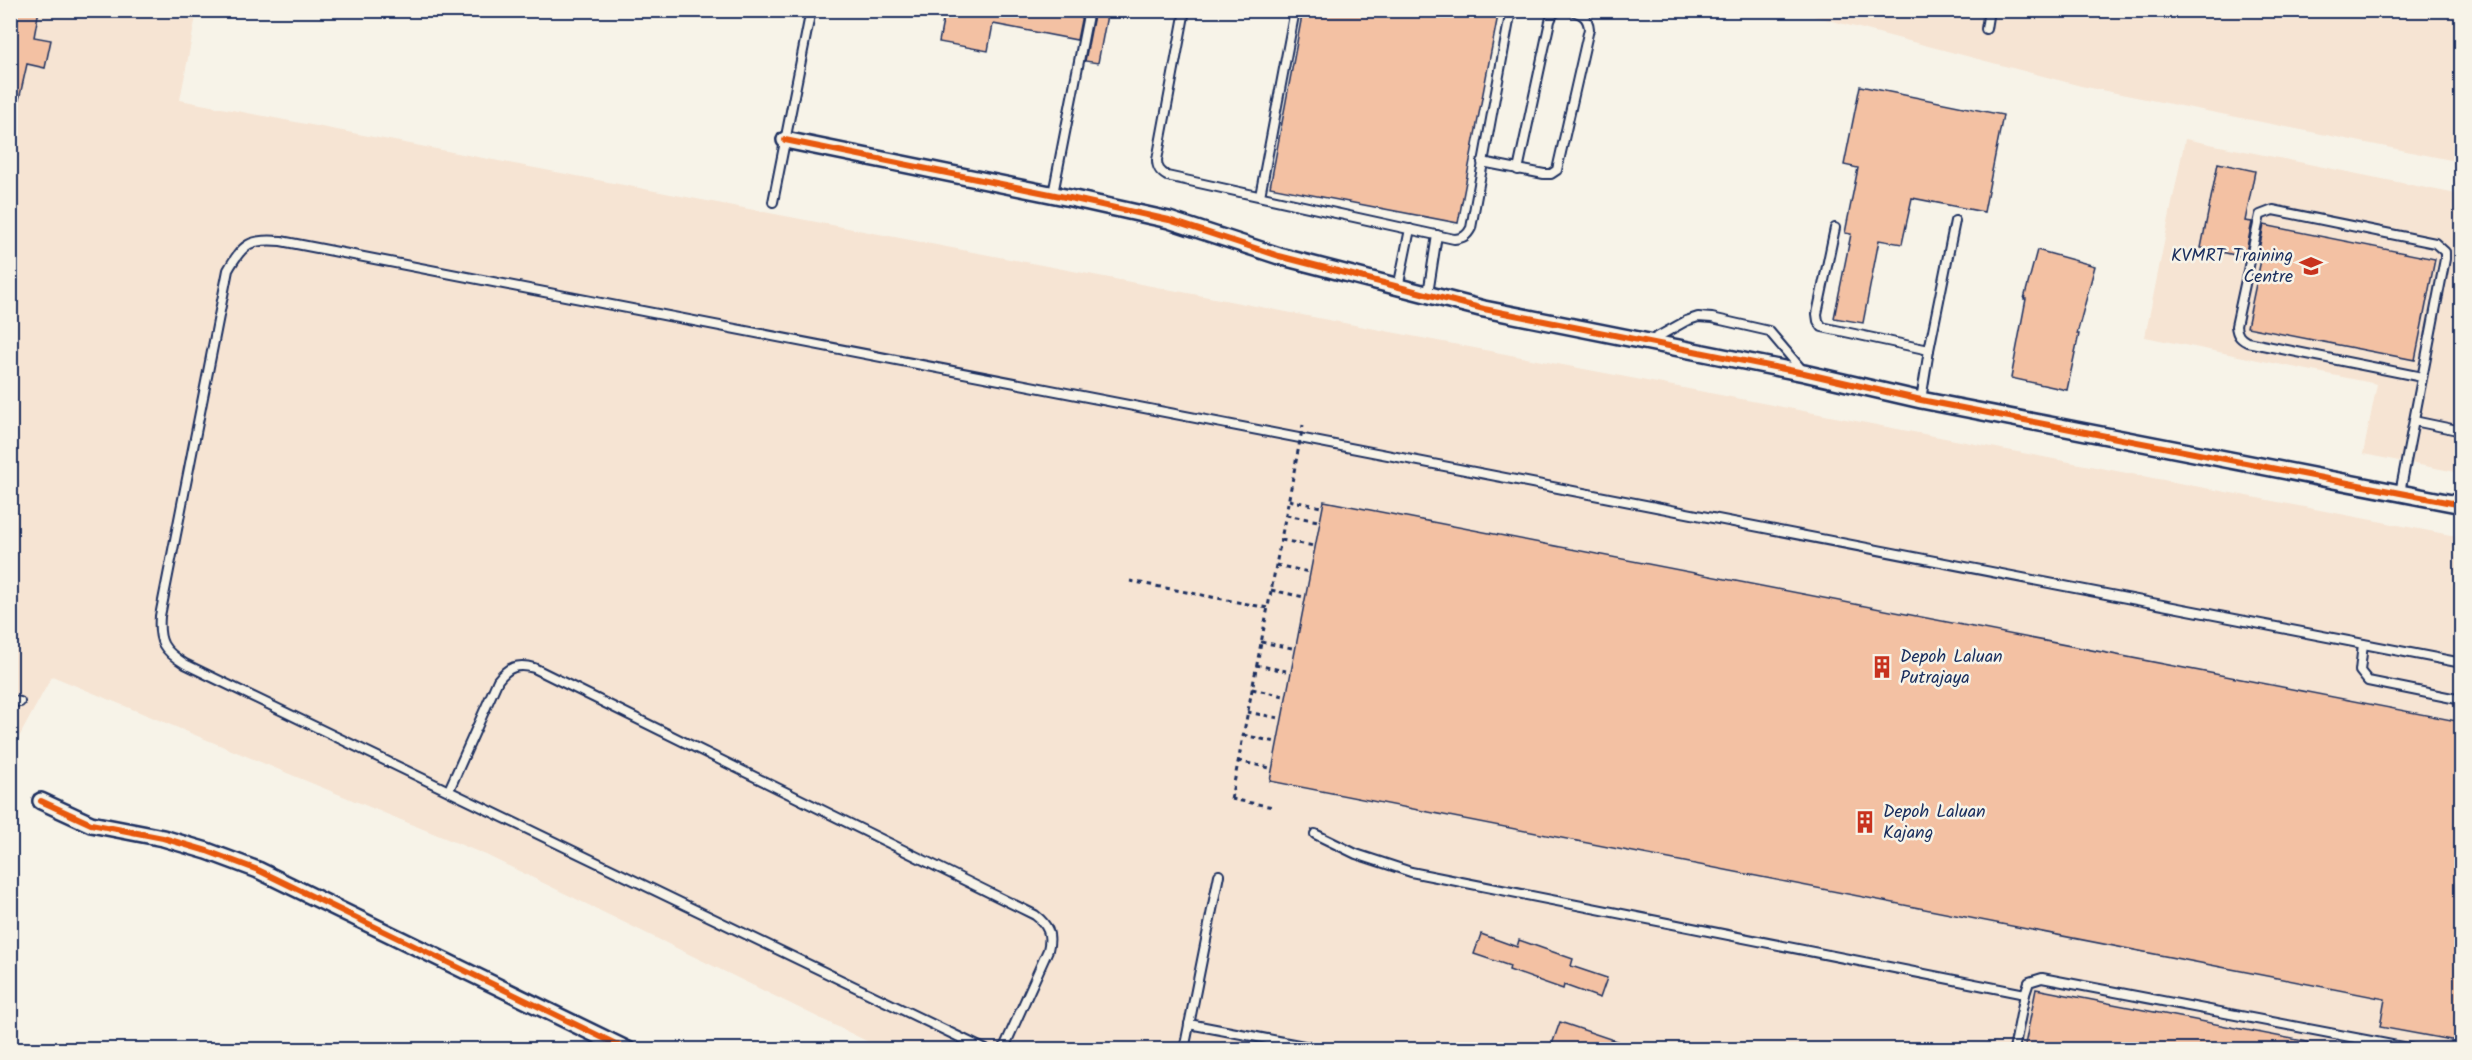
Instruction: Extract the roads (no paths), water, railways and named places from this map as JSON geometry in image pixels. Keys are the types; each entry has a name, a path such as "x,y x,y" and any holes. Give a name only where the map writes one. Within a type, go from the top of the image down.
{"street":[{"path":"785,140 1169,220 1279,256 1484,309 1804,373 1921,400 2462,505"},
{"path":"41,801 91,824 163,838 258,870 628,1050"}],"lane":[{"path":"773,202 811,10"},
{"path":"1053,194 1089,10"},
{"path":"1185,10 1157,167 1167,176 1455,239 1468,234 1471,228 1511,10"},
{"path":"1260,196 1295,10"},
{"path":"1518,170 1550,21 1553,14 1559,10"},
{"path":"1482,162 1551,174 1557,170 1589,28 1584,15 1569,10"},
{"path":"1986,29 1989,10"},
{"path":"2277,10 2285,10"},
{"path":"2400,494 2445,259 2445,252 2435,243 2273,210 2260,215 2236,326 2236,333 2240,339 2422,377"},
{"path":"1921,400 1955,221"},
{"path":"1835,228 1817,314 1822,327 1929,350"},
{"path":"1398,288 1410,229"},
{"path":"1428,294 1437,235"},
{"path":"986,1050 185,664 169,654 161,643 160,615 228,270 237,255 248,244 263,239 281,240 2462,663"},
{"path":"1649,342 1686,321 1698,318 1746,324 1769,331 1804,373"},
{"path":"2414,421 2462,431"},
{"path":"2363,644 2360,671 2368,681 2462,700"},
{"path":"448,790 498,680 504,672 514,666 524,665 534,668 1035,915 1043,921 1050,940 1048,950 1003,1050"},
{"path":"10,700 20,702"},
{"path":"1314,834 1356,854 1411,872 2025,994"},
{"path":"1184,1050 1219,875"},
{"path":"2014,1050 2025,994 2030,982 2042,978 2418,1050"},
{"path":"1189,1024 1325,1050"}],"place":[{"name":"KVMRT Training Centre","path":"2311,266"},
{"name":"Depoh Laluan Putrajaya","path":"1882,667"},
{"name":"Depoh Laluan Kajang","path":"1865,822"}]}
